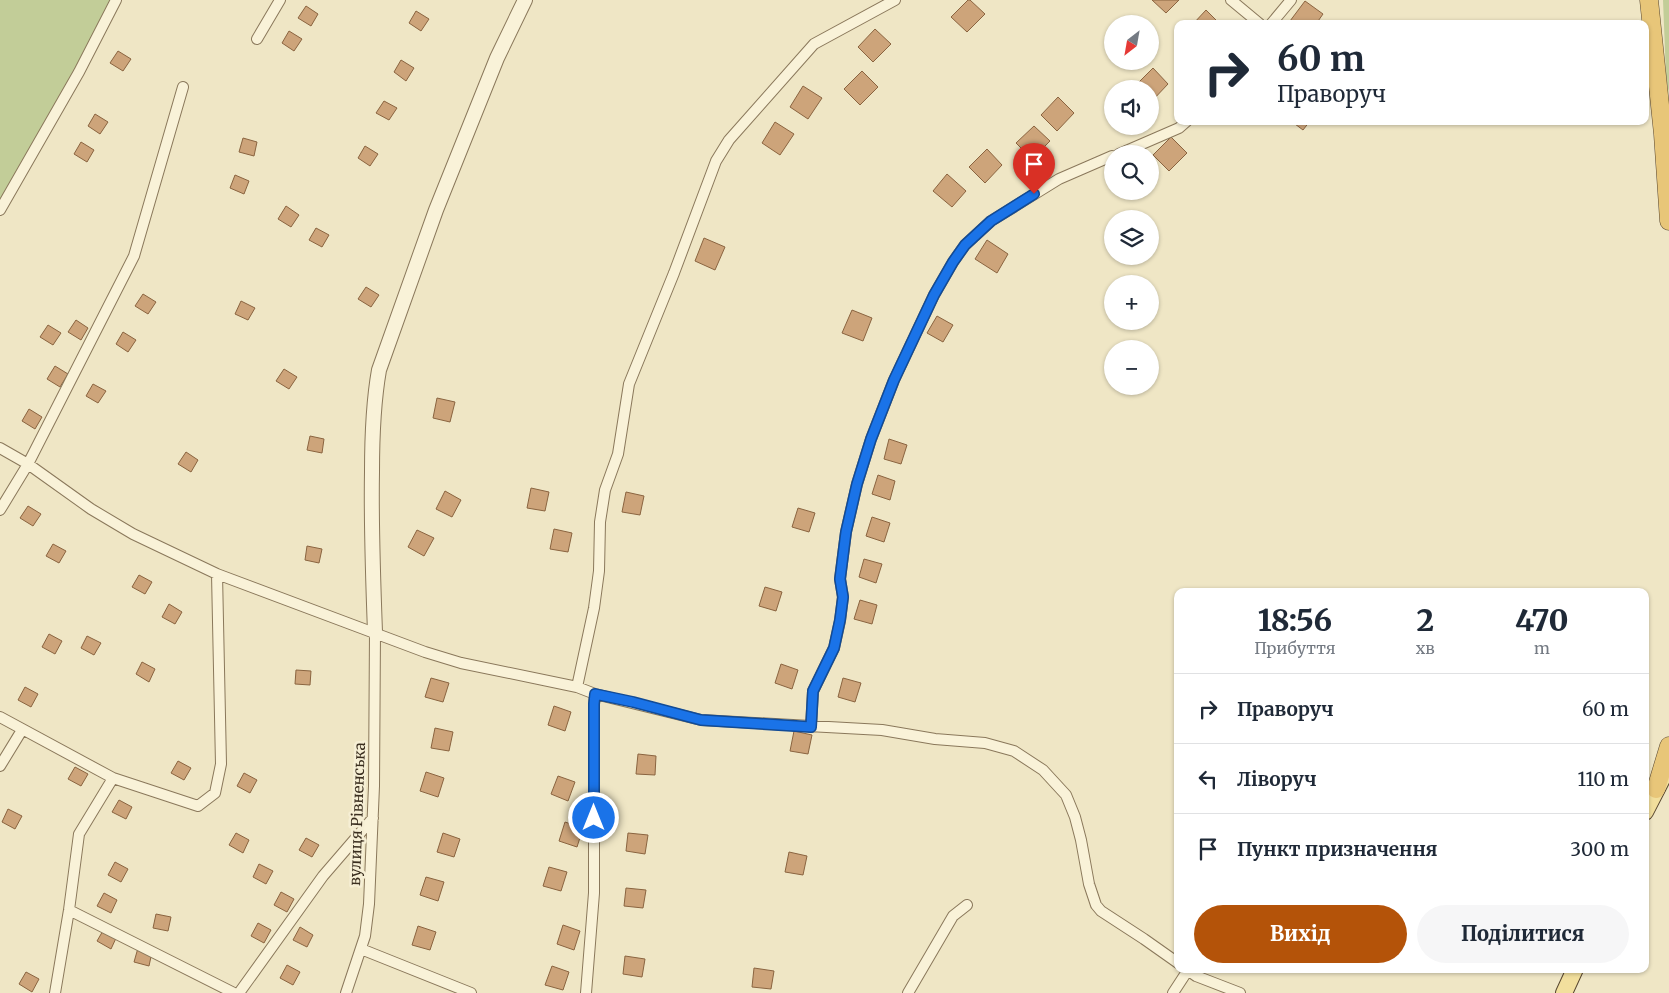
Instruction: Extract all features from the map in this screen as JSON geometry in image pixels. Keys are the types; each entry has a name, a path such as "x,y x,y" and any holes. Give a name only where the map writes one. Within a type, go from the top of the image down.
{"highway":[{"path":"1649,0 1663,134 1669,221"},
{"path":"1663,134 1669,153"},
{"path":"1656,789 1669,746"}],"main road":[{"path":"1649,804 1669,766"},
{"path":"1564,993 1572,973"}],"street":[{"path":"0,210 79,72 116,0"},
{"path":"257,39 280,0"},
{"path":"375,632 372,428 374,397 379,370 436,210 497,58 525,0"},
{"path":"577,687 594,608 599,571 600,522 605,490 618,454 629,384 716,162 729,140 814,44 895,0"},
{"path":"1231,0 1255,20"},
{"path":"1274,20 1291,0"},
{"path":"0,510 28,464 134,256 183,88"},
{"path":"1140,145 1182,125"},
{"path":"811,727 813,691 834,648 840,620 843,597 840,579 846,532 857,484 871,439 894,380 934,295 965,245 991,221 1059,180 1104,160"},
{"path":"0,448 28,464 91,509 132,534 217,574 425,652 461,663 577,687 595,694 701,720 882,730 935,739 985,742 1014,751 1042,770 1066,796 1075,817 1089,884 1096,904 1101,911 1144,938 1174,960"},
{"path":"0,717 113,778 198,806 216,793 221,764 217,574"},
{"name":"вулиця Рівненська","path":"346,993 365,936 369,904 373,818 375,632"},
{"path":"586,993 594,893 595,694"},
{"path":"0,766 22,730"},
{"path":"55,993 80,834 113,778"},
{"path":"239,993 323,876 373,818"},
{"path":"908,993 953,916 967,905"},
{"path":"69,910 234,993"},
{"path":"361,949 472,993"},
{"path":"1173,993 1185,973"},
{"path":"1192,973 1240,993"}],"green space":[{"path":"0,0 116,0 0,210"},
{"path":"1663,0 1669,0 1669,94 1666,76"}],"building":[{"path":"968,0 985,14 967,32 951,17"},
{"path":"1152,0 1179,0 1166,13"},
{"path":"1305,1 1323,14 1319,20 1291,20"},
{"path":"306,6 318,14 311,26 298,18"},
{"path":"1206,10 1216,20 1197,20"},
{"path":"416,11 429,19 421,31 409,23"},
{"path":"875,29 891,44 873,62 858,47"},
{"path":"289,31 302,39 294,51 282,43"},
{"path":"118,51 131,59 123,71 110,63"},
{"path":"401,60 414,68 406,81 394,72"},
{"path":"1151,70 1155,70 1168,84 1159,94 1159,80 1141,80"},
{"path":"862,71 878,87 860,105 844,89"},
{"path":"803,86 822,98 808,119 790,107"},
{"path":"1058,97 1074,113 1057,131 1041,115"},
{"path":"384,101 397,108 389,120 376,113"},
{"path":"95,114 108,122 100,134 88,126"},
{"path":"775,122 794,134 780,155 762,143"},
{"path":"1296,125 1307,125 1303,130"},
{"path":"1034,126 1050,141 1032,159 1016,143"},
{"path":"1171,137 1187,153 1169,171 1159,161 1159,149"},
{"path":"243,138 257,142 254,156 239,152"},
{"path":"81,142 94,150 87,162 74,154"},
{"path":"365,146 378,154 370,166 358,158"},
{"path":"987,149 1002,165 985,183 969,167"},
{"path":"947,174 966,191 952,207 933,191"},
{"path":"235,175 249,181 244,194 230,188"},
{"path":"286,206 299,215 291,227 278,219"},
{"path":"316,228 329,235 322,247 309,240"},
{"path":"704,238 725,247 715,270 695,261"},
{"path":"987,240 1008,254 997,273 975,259"},
{"path":"366,287 379,295 371,307 358,299"},
{"path":"143,294 156,302 148,314 135,306"},
{"path":"241,301 255,308 248,320 235,314"},
{"path":"852,310 872,318 863,341 842,333"},
{"path":"937,316 953,325 943,342 927,333"},
{"path":"76,320 88,328 81,340 68,332"},
{"path":"48,325 61,333 53,345 40,337"},
{"path":"123,332 136,340 128,352 116,344"},
{"path":"55,366 68,374 60,387 47,379"},
{"path":"284,369 297,377 289,389 276,381"},
{"path":"93,384 106,391 98,403 86,396"},
{"path":"437,398 455,402 450,422 433,418"},
{"path":"29,409 42,417 35,429 22,421"},
{"path":"310,436 324,439 322,453 307,450"},
{"path":"889,439 907,445 901,464 884,459"},
{"path":"186,452 198,460 191,472 178,464"},
{"path":"878,475 895,481 890,500 872,494"},
{"path":"531,488 549,492 545,511 527,508"},
{"path":"445,491 461,500 452,517 436,509"},
{"path":"626,492 644,496 640,515 622,512"},
{"path":"28,506 41,514 33,526 20,518"},
{"path":"798,508 815,513 809,532 792,527"},
{"path":"872,517 890,523 884,542 866,536"},
{"path":"554,529 572,533 568,552 550,549"},
{"path":"417,530 434,538 424,556 408,547"},
{"path":"53,544 66,551 59,563 46,556"},
{"path":"307,546 322,549 319,563 305,560"},
{"path":"864,559 882,564 876,583 859,577"},
{"path":"139,575 152,582 145,594 132,587"},
{"path":"765,587 782,592 776,611 759,606"},
{"path":"860,600 877,605 872,624 854,619"},
{"path":"169,604 182,612 175,624 162,617"},
{"path":"49,634 62,641 55,654 42,647"},
{"path":"87,636 101,643 94,655 81,648"},
{"path":"142,662 155,669 149,682 136,674"},
{"path":"781,664 798,670 792,689 775,683"},
{"path":"296,670 311,671 310,685 295,684"},
{"path":"431,678 449,683 443,702 425,697"},
{"path":"843,678 861,683 855,702 838,697"},
{"path":"25,687 38,694 31,707 18,700"},
{"path":"554,706 571,712 565,731 548,725"},
{"path":"435,728 453,732 449,751 431,748"},
{"path":"794,731 812,735 808,754 790,751"},
{"path":"638,754 656,756 655,775 636,774"},
{"path":"178,761 191,768 184,780 171,773"},
{"path":"75,767 88,774 81,786 68,779"},
{"path":"426,772 444,778 438,797 420,791"},
{"path":"244,773 257,780 250,793 237,786"},
{"path":"558,776 575,782 568,801 551,794"},
{"path":"119,800 132,807 126,819 112,812"},
{"path":"8,809 22,816 15,829 2,822"},
{"path":"565,822 583,828 577,847 559,841"},
{"path":"236,833 249,840 243,853 229,845"},
{"path":"443,833 460,839 454,857 437,852"},
{"path":"628,833 648,835 645,854 626,851"},
{"path":"306,838 319,845 312,857 299,850"},
{"path":"789,852 807,856 803,875 785,872"},
{"path":"115,862 128,869 121,882 108,875"},
{"path":"259,864 273,871 266,884 253,877"},
{"path":"549,867 567,872 561,891 543,886"},
{"path":"426,877 444,882 438,901 420,895"},
{"path":"626,888 646,890 643,908 624,906"},
{"path":"281,892 294,899 287,912 274,905"},
{"path":"104,893 117,900 111,913 97,906"},
{"path":"156,914 171,917 168,931 153,928"},
{"path":"258,923 271,930 264,943 251,936"},
{"path":"563,925 580,931 574,950 557,944"},
{"path":"418,926 436,932 430,950 412,945"},
{"path":"300,927 313,935 307,947 293,940"},
{"path":"104,929 117,936 111,949 97,941"},
{"path":"138,948 152,952 149,966 134,962"},
{"path":"625,956 645,959 642,977 623,974"},
{"path":"287,965 300,972 293,985 280,978"},
{"path":"552,966 569,972 563,990 545,985"},
{"path":"754,968 774,971 771,989 752,987"},
{"path":"26,972 39,979 32,992 19,984"}],"route":[{"path":"594,818 595,694 701,720 811,727 813,691 834,648 840,620 843,597 840,579 846,532 857,484 871,439 894,380 934,295 965,245 991,221 1034,194"}]}
